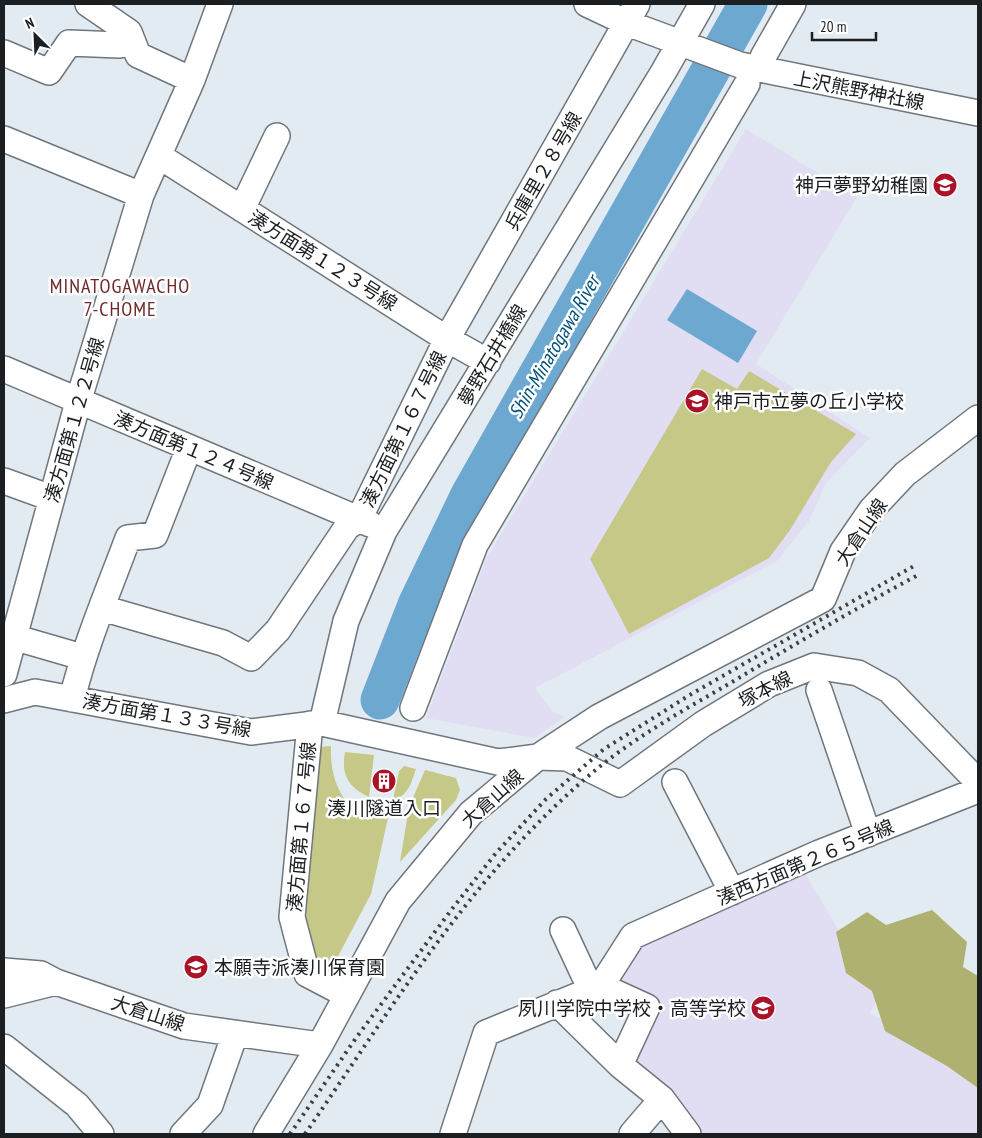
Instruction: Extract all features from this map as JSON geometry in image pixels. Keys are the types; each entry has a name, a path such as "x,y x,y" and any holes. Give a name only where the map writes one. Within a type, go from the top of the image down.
{"street":[{"path":"88,4 129,32 138,55 192,80"},
{"name":"湊方面第１２２号線","path":"4,674 78,402 141,195 192,80 220,4"},
{"path":"587,4 632,14 678,44"},
{"name":"夢野石井橋線","path":"316,724 346,621 384,531 488,362 702,4"},
{"path":"763,57 793,4"},
{"name":"兵庫里２８号線","path":"447,338 632,14"},
{"path":"4,53 49,72 69,43 119,45 133,42"},
{"name":"上沢熊野神社線","path":"678,44 704,53 743,74 978,113"},
{"path":"413,708 475,545 743,74"},
{"path":"242,209 277,136"},
{"path":"4,139 141,195"},
{"name":"湊方面第１２３号線","path":"159,156 488,362"},
{"name":"湊方面第１６７号線","path":"102,608 223,643 251,658 278,630 347,527 359,518 447,338"},
{"name":"湊方面第１２４号線","path":"4,369 78,402 359,518 384,531"},
{"name":"大倉山線","path":"4,971 42,974 56,982 184,1026 320,1045 398,901 471,813 538,757 600,717 822,599 843,551 872,509 905,474 978,418"},
{"path":"72,699 82,657 128,538 154,535 189,448"},
{"path":"4,481 51,498"},
{"path":"14,637 82,657"},
{"name":"塚本線","path":"538,757 567,758 620,784 703,724 769,684 814,666 858,673 888,690 978,782"},
{"path":"819,690 868,834"},
{"name":"湊方面第１３３号線","path":"4,700 35,692 251,732 316,724 498,762 538,757"},
{"name":"湊方面第１６７号線","path":"316,724 292,918 307,974 347,995"},
{"path":"674,782 732,892"},
{"name":"湊西方面第２６５号線","path":"596,988 633,936 868,834 978,790"},
{"path":"563,930 596,988 647,1007 620,1065"},
{"path":"4,995 56,982"},
{"path":"453,1134 486,1032 596,988"},
{"path":"557,1003 620,1065 662,1099 688,1134"},
{"path":"183,1134 210,1105 235,1034"},
{"path":"266,1134 320,1045"},
{"path":"4,1047 77,1105 101,1134"},
{"path":"632,1134 662,1099"}],"shaded area":[{"name":"神戸市立夢の丘小学校","path":"746,129 857,197 756,364 870,438 826,483 809,521 777,561 535,688 553,712 565,717 534,738 426,718 486,559"},
{"name":"夙川学院中学校・高等学校","path":"802,868 878,997 870,1014 940,1040 978,1075 978,1131 976,1134 697,1134 632,1063 654,1001 610,984 643,937"}],"green space":[{"path":"702,369 737,389 749,371 856,434 831,462 790,530 769,558 629,634 590,559"},
{"path":"331,746 335,780 342,796 353,810 329,813 388,818 371,894 328,975 313,967 304,913 318,747"},
{"path":"345,752 374,755 369,797 356,789 345,774"},
{"path":"404,766 416,769 406,792 393,800 399,771"},
{"path":"425,770 456,778 460,790 456,800 400,862 409,807"},
{"path":"932,910 967,942 963,967 978,976 978,1088 947,1066 885,1031 872,991 846,973 836,932 867,912 886,925"}],"water":[{"path":"687,289 757,331 738,363 667,320"}],"waterway":[{"name":"Shin-Minatogawa River","path":"380,700 417,605 470,495 748,4"}],"railway":[{"path":"290,1134 356,1038 452,909 496,853 546,799 604,749 688,696 914,566"},
{"path":"305,1134 372,1034 443,935 520,842 562,799 608,760 651,730 918,575"}],"place":[{"name":"神戸夢野幼稚園","path":"945,185"},
{"name":"神戸市立夢の丘小学校","path":"697,401"},
{"name":"湊川隧道入口","path":"384,781"},
{"name":"本願寺派湊川保育園","path":"196,967"},
{"name":"夙川学院中学校・高等学校","path":"763,1008"}],"district":[{"name":"MINATOGAWACHO 7-CHOME","path":"120,298"}]}
